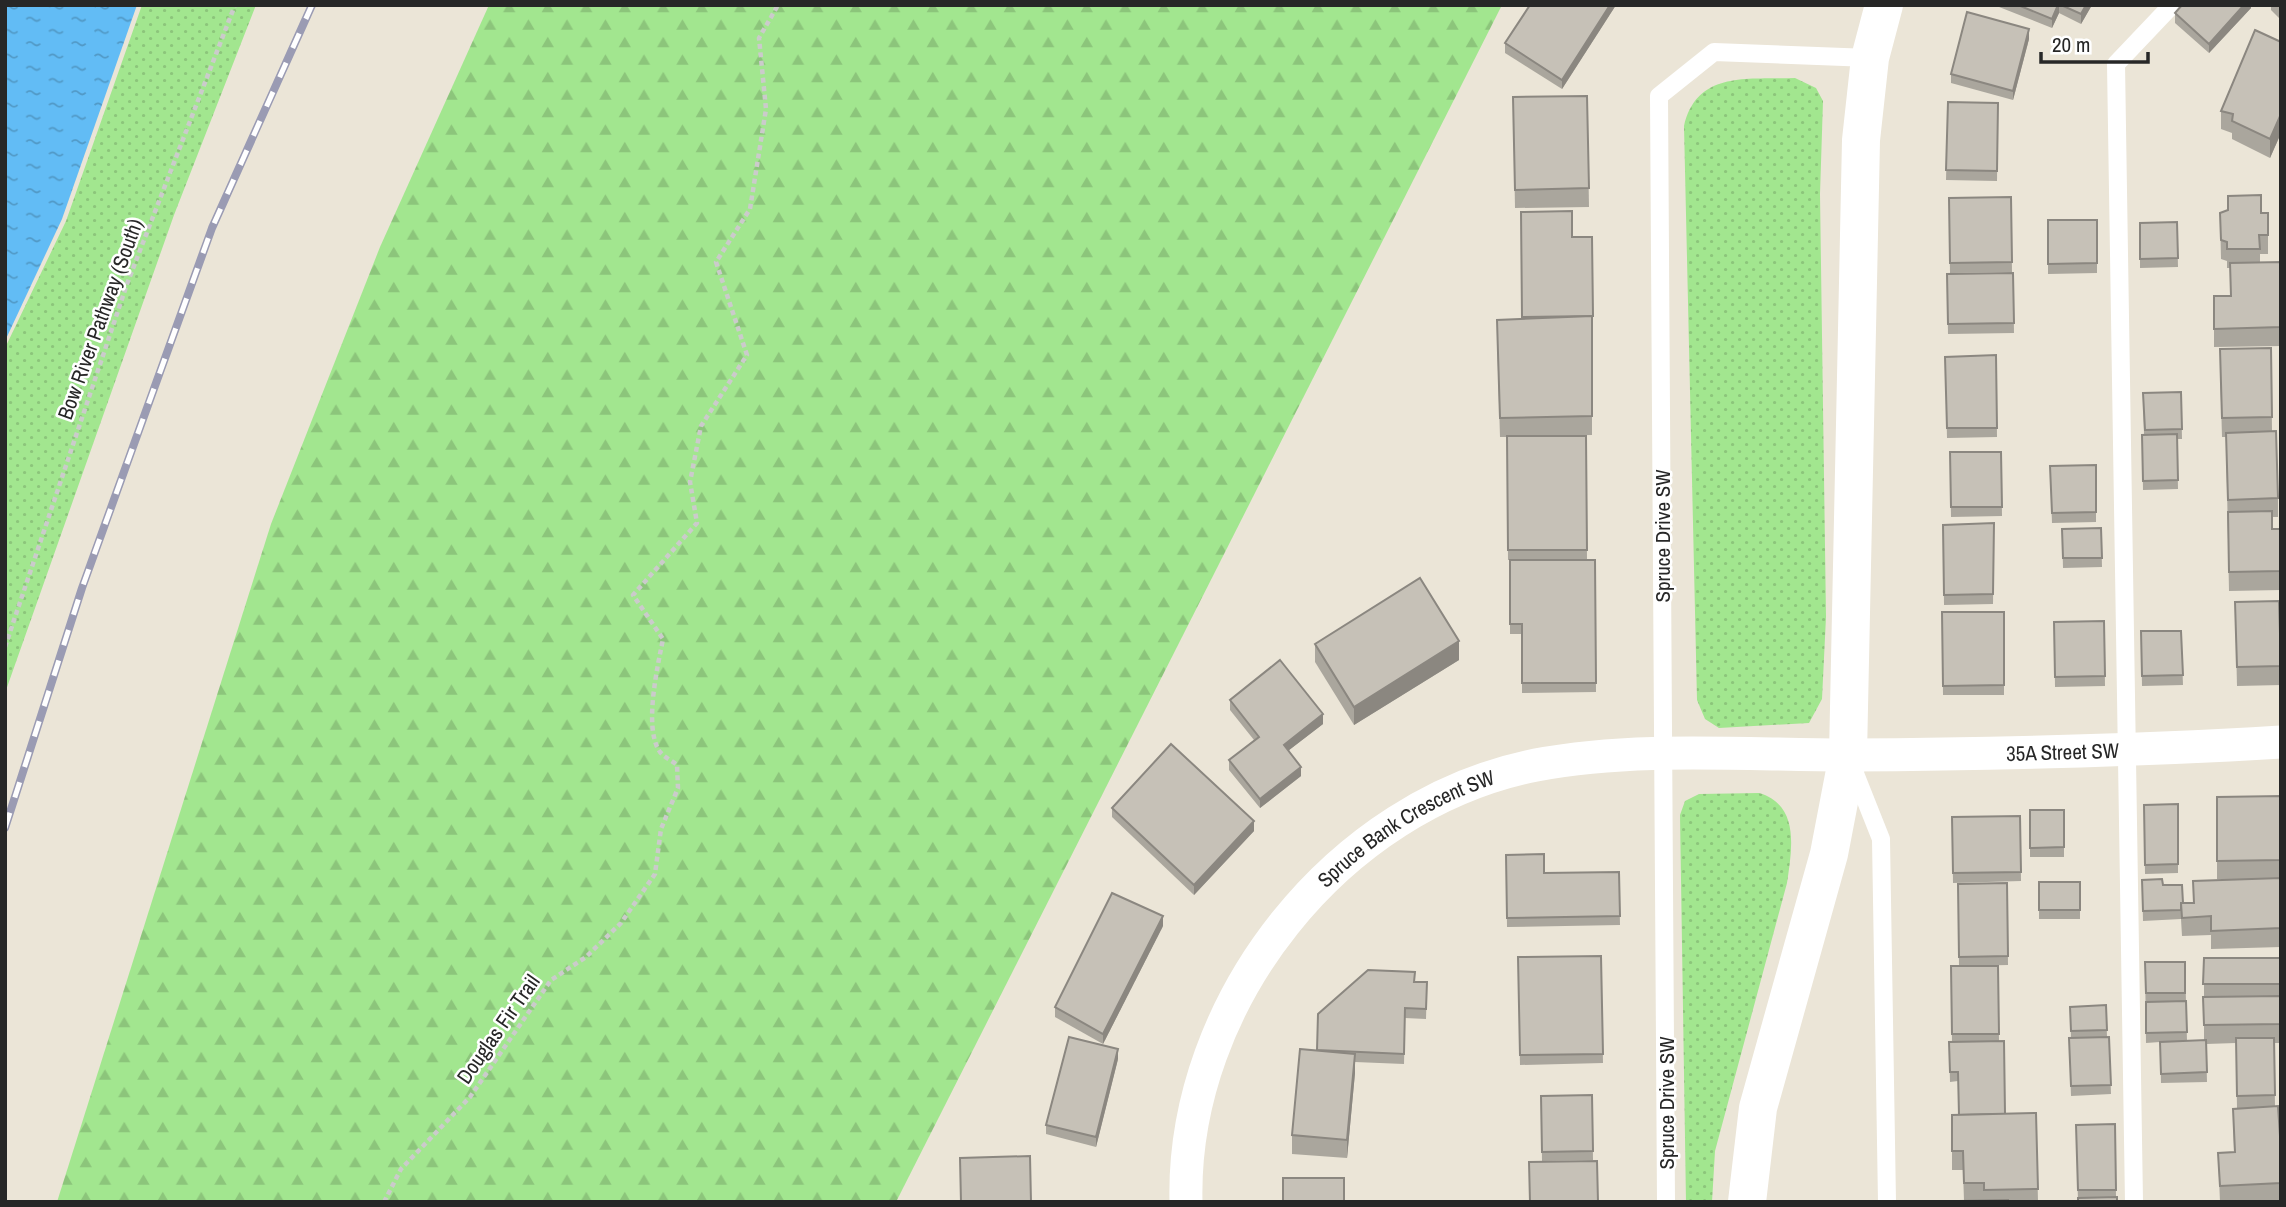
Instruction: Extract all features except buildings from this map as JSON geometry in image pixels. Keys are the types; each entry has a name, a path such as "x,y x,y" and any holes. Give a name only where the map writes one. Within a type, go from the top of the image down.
{"street":[{"path":"1747,1202 1758,1108 1829,854 1848,755 1861,140 1870,58 1884,5"},
{"name":"35A Street SW","path":"1848,755 2128,752 2281,742"},
{"name":"Spruce Bank Crescent SW","path":"1186,1202 1185,1166 1192,1121 1219,1032 1263,952 1322,882 1394,825 1462,789 1536,765 1663,755 1848,755"}],"lane":[{"path":"2134,1202 2116,64 2172,5"},
{"name":"Spruce Drive SW","path":"1666,1202 1659,96 1714,52 1870,58"},
{"path":"1848,755 1881,839 1887,1202"}],"path":[{"name":"Bow River Pathway (South)","path":"5,647 127,284 235,5"},
{"name":"Douglas Fir Trail","path":"384,1202 401,1169 470,1097 551,980 586,957 621,923 655,874 660,829 677,788 677,765 659,751 653,718 652,691 663,639 633,595 696,523 690,482 701,426 747,355 716,262 750,209 766,109 759,38 778,5"}],"green space":[{"path":"142,5 256,5 174,215 5,693 5,348 66,221"},
{"path":"489,5 1502,5 896,1202 57,1202 271,524 380,247"},
{"path":"1795,78 1816,88 1823,101 1820,194 1826,617 1822,699 1809,723 1719,728 1705,719 1697,700 1684,126 1700,95 1713,87 1743,79"},
{"path":"1759,793 1781,807 1787,818 1791,843 1787,883 1715,1151 1712,1202 1686,1202 1680,815 1685,801 1699,794"}],"water":[{"path":"5,5 137,5 62,219 5,341"}],"railway":[{"path":"5,828 82,588 212,228 312,5"}]}
